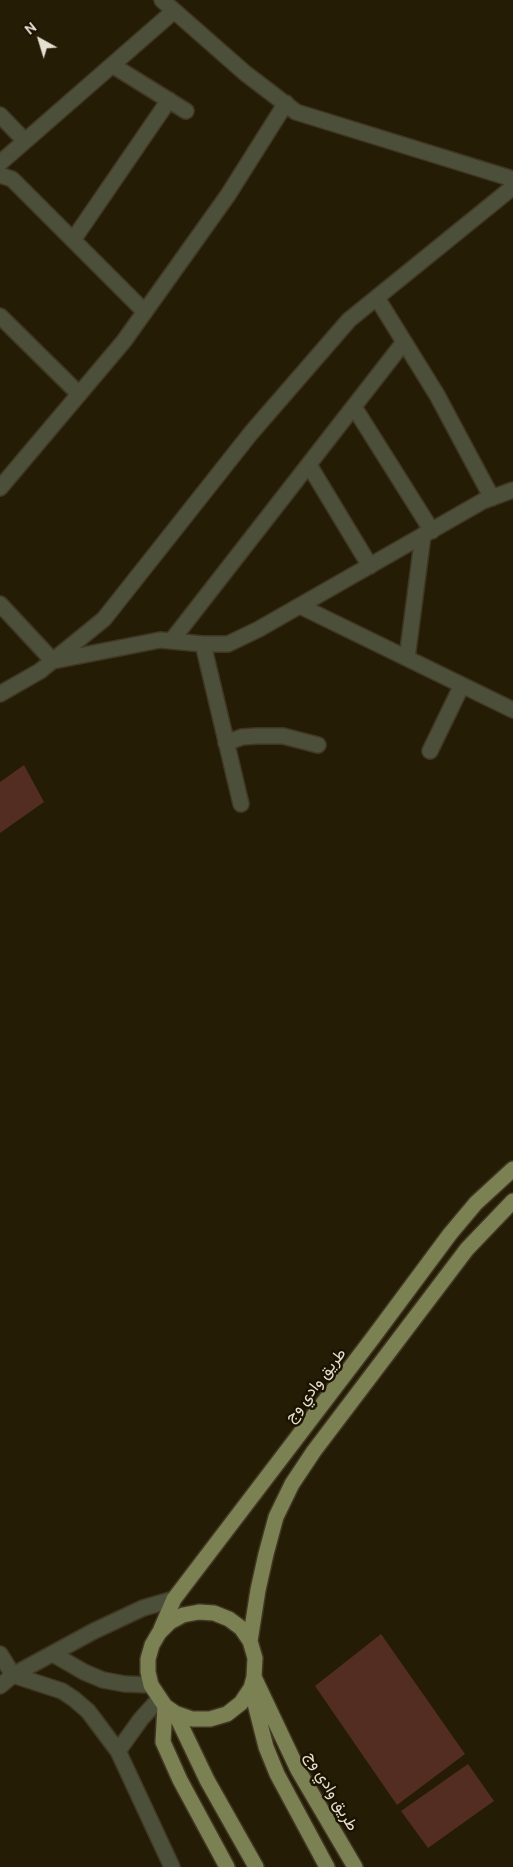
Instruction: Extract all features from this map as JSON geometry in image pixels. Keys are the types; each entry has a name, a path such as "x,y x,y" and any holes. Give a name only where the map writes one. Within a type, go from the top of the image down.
{"main road":[{"name":"طريق وادي وج","path":"158,1634 174,1599 450,1234 476,1203 513,1169"},
{"path":"250,1641 258,1590 276,1517 292,1484 314,1451 467,1249 513,1201"},
{"path":"256,1867 148,1672 148,1659 158,1634 170,1622 183,1615 199,1612 214,1613 228,1619 241,1628 250,1641 255,1658 253,1682 266,1747 277,1774 327,1867"},
{"name":"طريق وادي وج","path":"253,1682 298,1770 355,1867"},
{"path":"163,1701 192,1719 210,1719 227,1714 241,1703 253,1682"},
{"path":"163,1701 163,1742 180,1780 227,1867"}],"street":[{"path":"162,0 245,74 296,112 513,178"},
{"path":"0,163 174,11"},
{"path":"112,65 186,111"},
{"path":"73,240 169,100"},
{"path":"3,477 79,394 124,341 228,195 286,104"},
{"path":"0,114 25,141"},
{"path":"0,175 12,179 145,312"},
{"path":"0,694 40,671 104,620 251,432 349,320 513,187"},
{"path":"377,298 437,395 492,498"},
{"path":"0,316 79,394"},
{"path":"172,640 404,342"},
{"path":"354,407 428,533 406,658"},
{"path":"309,465 370,566"},
{"path":"53,660 160,640 228,644 259,630 492,498 513,490"},
{"path":"0,604 53,660"},
{"path":"300,606 513,710"},
{"path":"203,644 241,804"},
{"path":"430,751 462,685"},
{"path":"226,743 242,737 283,736 318,745"},
{"path":"0,1686 12,1675 122,1617 143,1608 174,1599"},
{"path":"0,1654 12,1675 62,1691 88,1711 118,1751 172,1867"},
{"path":"53,1654 84,1672 103,1680 125,1684 163,1701 141,1718 118,1751"}],"shaded area":[{"path":"24,765 44,802 0,833 0,782"},
{"path":"381,1634 465,1754 397,1805 315,1686"},
{"path":"468,1764 494,1801 428,1848 401,1811"}]}
